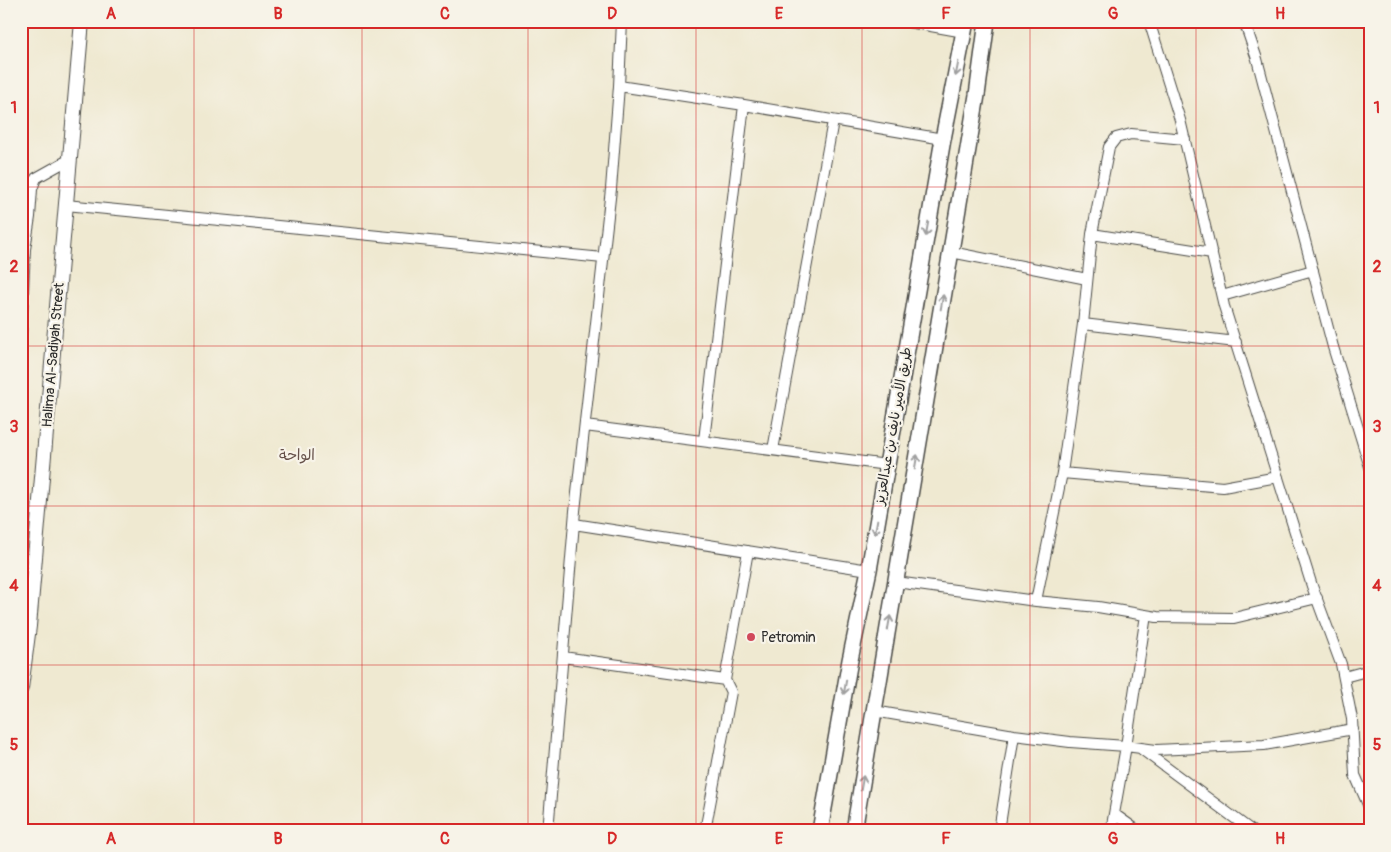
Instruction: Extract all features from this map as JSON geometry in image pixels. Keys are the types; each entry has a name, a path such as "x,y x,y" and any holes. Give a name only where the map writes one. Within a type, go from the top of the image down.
{"main road":[{"name":"طريق الأمير نايف بن عبدالعزيز","path":"854,831 977,95 987,21"},
{"path":"977,95 997,21"},
{"name":"طريق الأمير نايف بن عبدالعزيز","path":"820,831 850,660 869,570 943,139 965,27"}],"street":[{"name":"Halima Al-Sadiyah Street","path":"21,688 30,626 82,21"},
{"path":"548,831 574,524 611,189 622,21"},
{"path":"903,21 965,27"},
{"path":"1149,21 1180,120 1222,296 1317,598 1341,664 1352,719 1355,775 1370,809"},
{"path":"1244,21 1257,58 1333,347 1370,468"},
{"path":"619,86 943,139"},
{"path":"704,440 744,105"},
{"path":"773,450 833,121"},
{"path":"1036,601 1062,473 1083,324 1092,234 1108,148 1116,138 1131,134 1184,139"},
{"path":"21,335 25,249 32,189 36,178 70,159"},
{"path":"66,205 603,258"},
{"path":"1092,234 1212,253"},
{"path":"951,252 1088,279"},
{"path":"1222,296 1313,270"},
{"path":"1083,324 1236,342"},
{"path":"585,426 887,465"},
{"path":"1062,473 1223,487 1278,477"},
{"path":"574,524 869,570"},
{"path":"705,831 730,692 726,680 748,551"},
{"path":"896,582 1036,601 1098,607 1157,617 1234,618 1317,598"},
{"path":"1111,831 1146,615"},
{"path":"563,656 726,680"},
{"path":"1344,677 1370,670"},
{"path":"874,711 1014,735 1156,750 1264,745 1353,729"},
{"path":"999,831 1014,735"},
{"path":"1140,748 1252,831"},
{"path":"1114,814 1138,831"}],"place":[{"name":"Petromin","path":"751,637"}],"district":[{"name":"الواحة","path":"297,455"}]}
